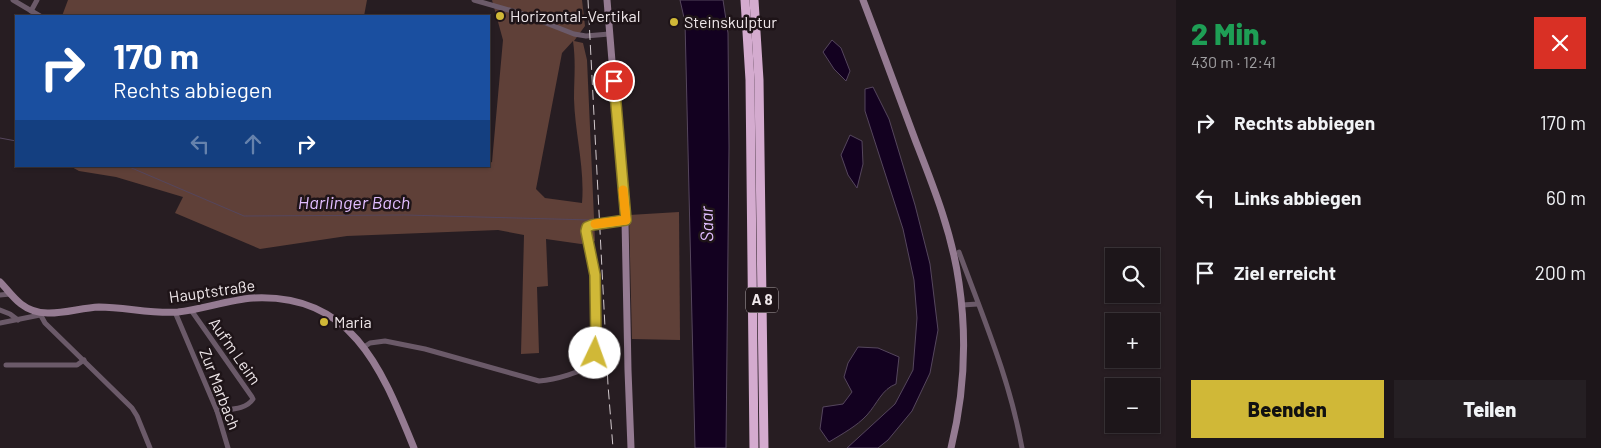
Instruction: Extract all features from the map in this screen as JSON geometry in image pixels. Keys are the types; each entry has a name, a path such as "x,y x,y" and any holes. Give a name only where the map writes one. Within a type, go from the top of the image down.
{"highway":[{"name":"A 8","path":"745,0 756,130"},
{"name":"A 8","path":"754,0 760,80 756,130 754,448"},
{"name":"A 8","path":"756,152 764,448"}],"main road":[{"path":"607,0 626,220 631,448"},
{"path":"862,0 946,223 953,250 962,305 962,378 959,408 951,448"},
{"name":"Hauptstraße","path":"0,282 24,306 39,314 98,307 175,312 251,298 288,300 308,305 329,315 351,332 364,347 384,382 414,448"}],"street":[{"path":"13,0 38,15"},
{"path":"32,11 36,0"},
{"path":"474,0 522,14 574,34 586,36 610,34"},
{"path":"364,347 370,343 385,341 425,349 539,381 552,380 585,367 592,362 596,340 595,275 586,231 587,227 626,220"},
{"path":"959,252 1002,368 1013,403 1022,448"},
{"path":"0,294 10,294"},
{"path":"962,305 978,304"},
{"path":"0,310 18,320"},
{"name":"Auf'm Leim","path":"191,310 253,399 246,406 217,411"},
{"name":"Zur Marbach","path":"175,312 217,411 228,448"},
{"path":"0,323 39,314 45,323 132,408 150,448"},
{"path":"6,365 77,365 84,360"}],"shaded area":[{"path":"68,0 367,0 364,15 62,15"},
{"path":"492,0 582,0 585,26 574,41 583,43 587,60 595,241 581,244 546,239 548,286 537,287 539,353 521,354 524,235 498,230 347,236 260,249 175,213 183,197 116,177 79,171 72,167 490,167 490,163 492,162 503,40","holes":["573,41 575,63 574,99 581,164 582,203 545,198 536,189 562,53"]},
{"path":"679,212 680,340 632,339 629,215"}],"water":[{"name":"Saar","path":"680,0 723,0 728,33 729,147 726,448 695,448 685,22"},
{"path":"832,40 841,48 850,71 846,81 834,69 823,52"},
{"path":"873,87 889,119 915,205 930,264 938,330 930,373 912,411 888,440 878,448 847,448 895,404 913,370 917,318 914,280 903,229 865,111 865,89"},
{"path":"850,135 862,141 863,164 857,188 848,175 841,155"},
{"path":"858,347 878,348 899,357 896,384 883,393 863,419 829,442 820,429 823,407 843,404 852,392 844,377 848,363"}],"waterway":[{"name":"Harlinger Bach","path":"0,138 15,141"},
{"name":"Harlinger Bach","path":"129,167 244,216 405,215 591,220"}],"railway":[{"path":"588,0 613,448"}],"slow traffic":[{"path":"595,224 626,220 623,190"}],"place":[{"name":"Horizontal-Vertikal","path":"500,16"},
{"name":"Steinskulptur","path":"674,22"},
{"name":"Maria","path":"324,322"}],"route":[{"path":"595,353 595,275 586,231 587,227 592,225 626,220 614,81"}]}
